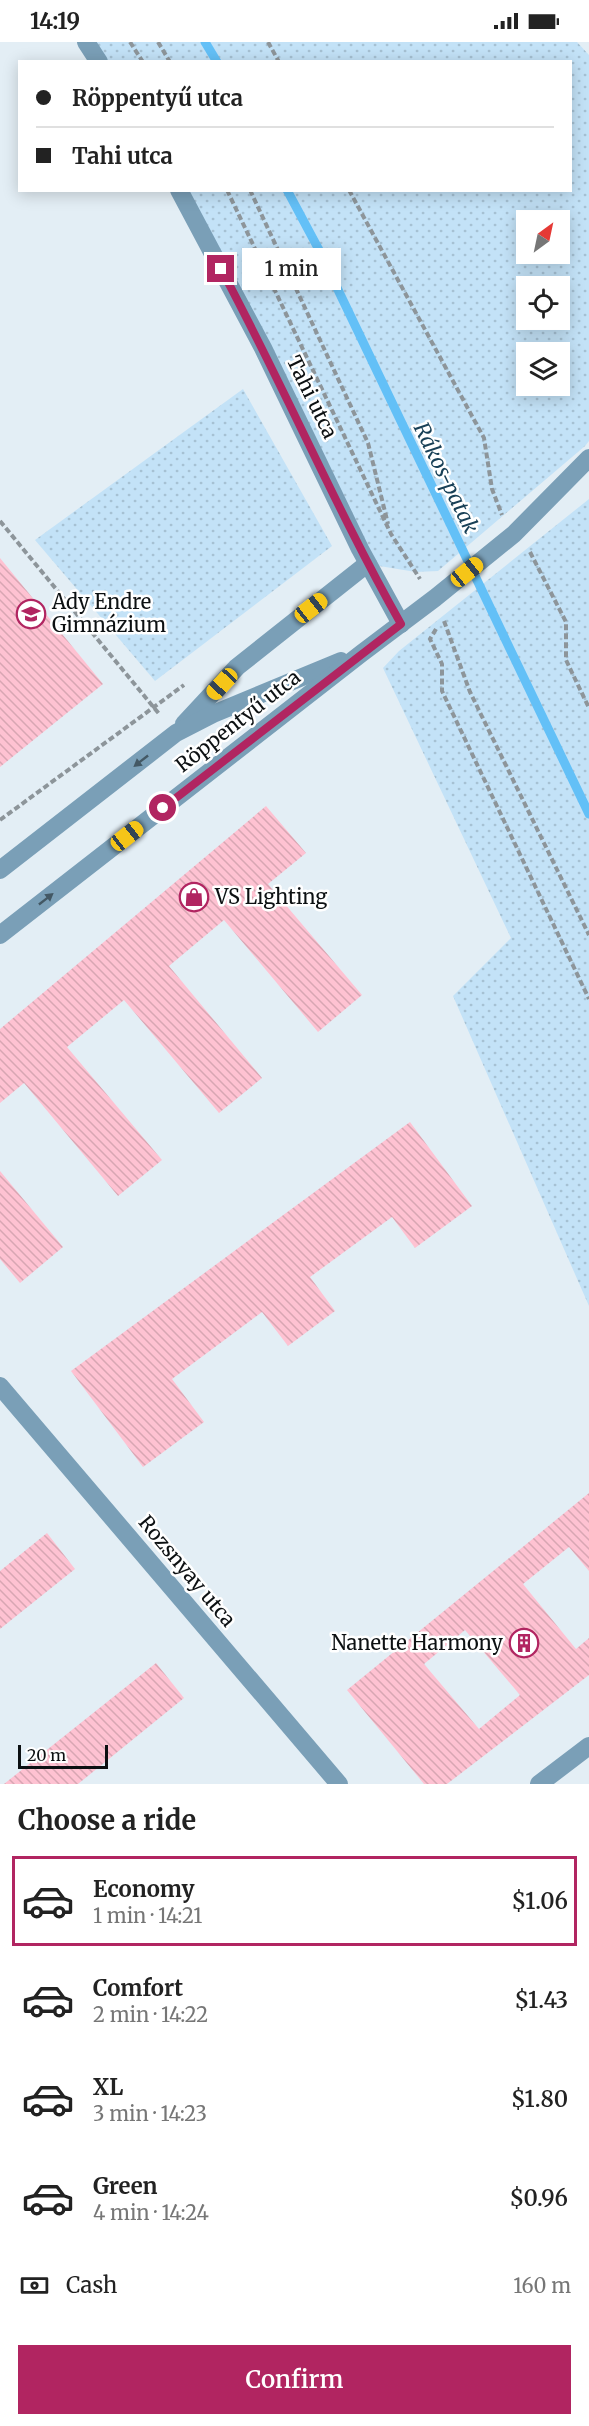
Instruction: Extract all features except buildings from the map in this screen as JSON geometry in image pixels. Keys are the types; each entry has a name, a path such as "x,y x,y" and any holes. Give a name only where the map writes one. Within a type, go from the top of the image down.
{"street":[{"path":"86,42 98,60"},
{"name":"Tahi utca","path":"180,192 263,348 367,564 401,624"},
{"name":"Röppentyű utca","path":"0,935 435,598 514,534 589,459"},
{"path":"176,733 237,667 367,564"},
{"name":"Röppentyű utca","path":"0,870 176,733 213,714 362,653"},
{"name":"Rozsnyay utca","path":"0,1386 339,1784"},
{"path":"539,1784 589,1746"}],"path":[{"path":"130,42 142,60"},
{"path":"158,42 169,60"},
{"path":"268,42 278,60"},
{"path":"228,192 390,534 435,598"},
{"path":"251,192 368,443 390,534"},
{"path":"350,192 484,438 492,489 500,511 514,534 528,548 566,622 566,660 589,708"},
{"path":"0,521 176,733"},
{"path":"589,935 470,692 442,618 430,639 442,664 442,691 589,999"}],"shaded area":[{"path":"86,42 577,42 589,55 589,441 438,571 416,572 367,564 180,192 572,192 572,60 98,60"},
{"path":"243,389 332,546 155,681 35,540"},
{"path":"589,499 589,1306 453,996 511,938 383,668 399,651"}],"waterway":[{"name":"Rákos-patak","path":"205,42 216,60"},
{"name":"Rákos-patak","path":"288,192 318,248 589,814"}],"place":[{"name":"Ady Endre Gimnázium","path":"31,614"},
{"name":"VS Lighting","path":"194,897"},
{"name":"Nanette Harmony","path":"524,1643"}],"route":[{"path":"163,808 401,624 360,549 263,348 221,269"}]}
